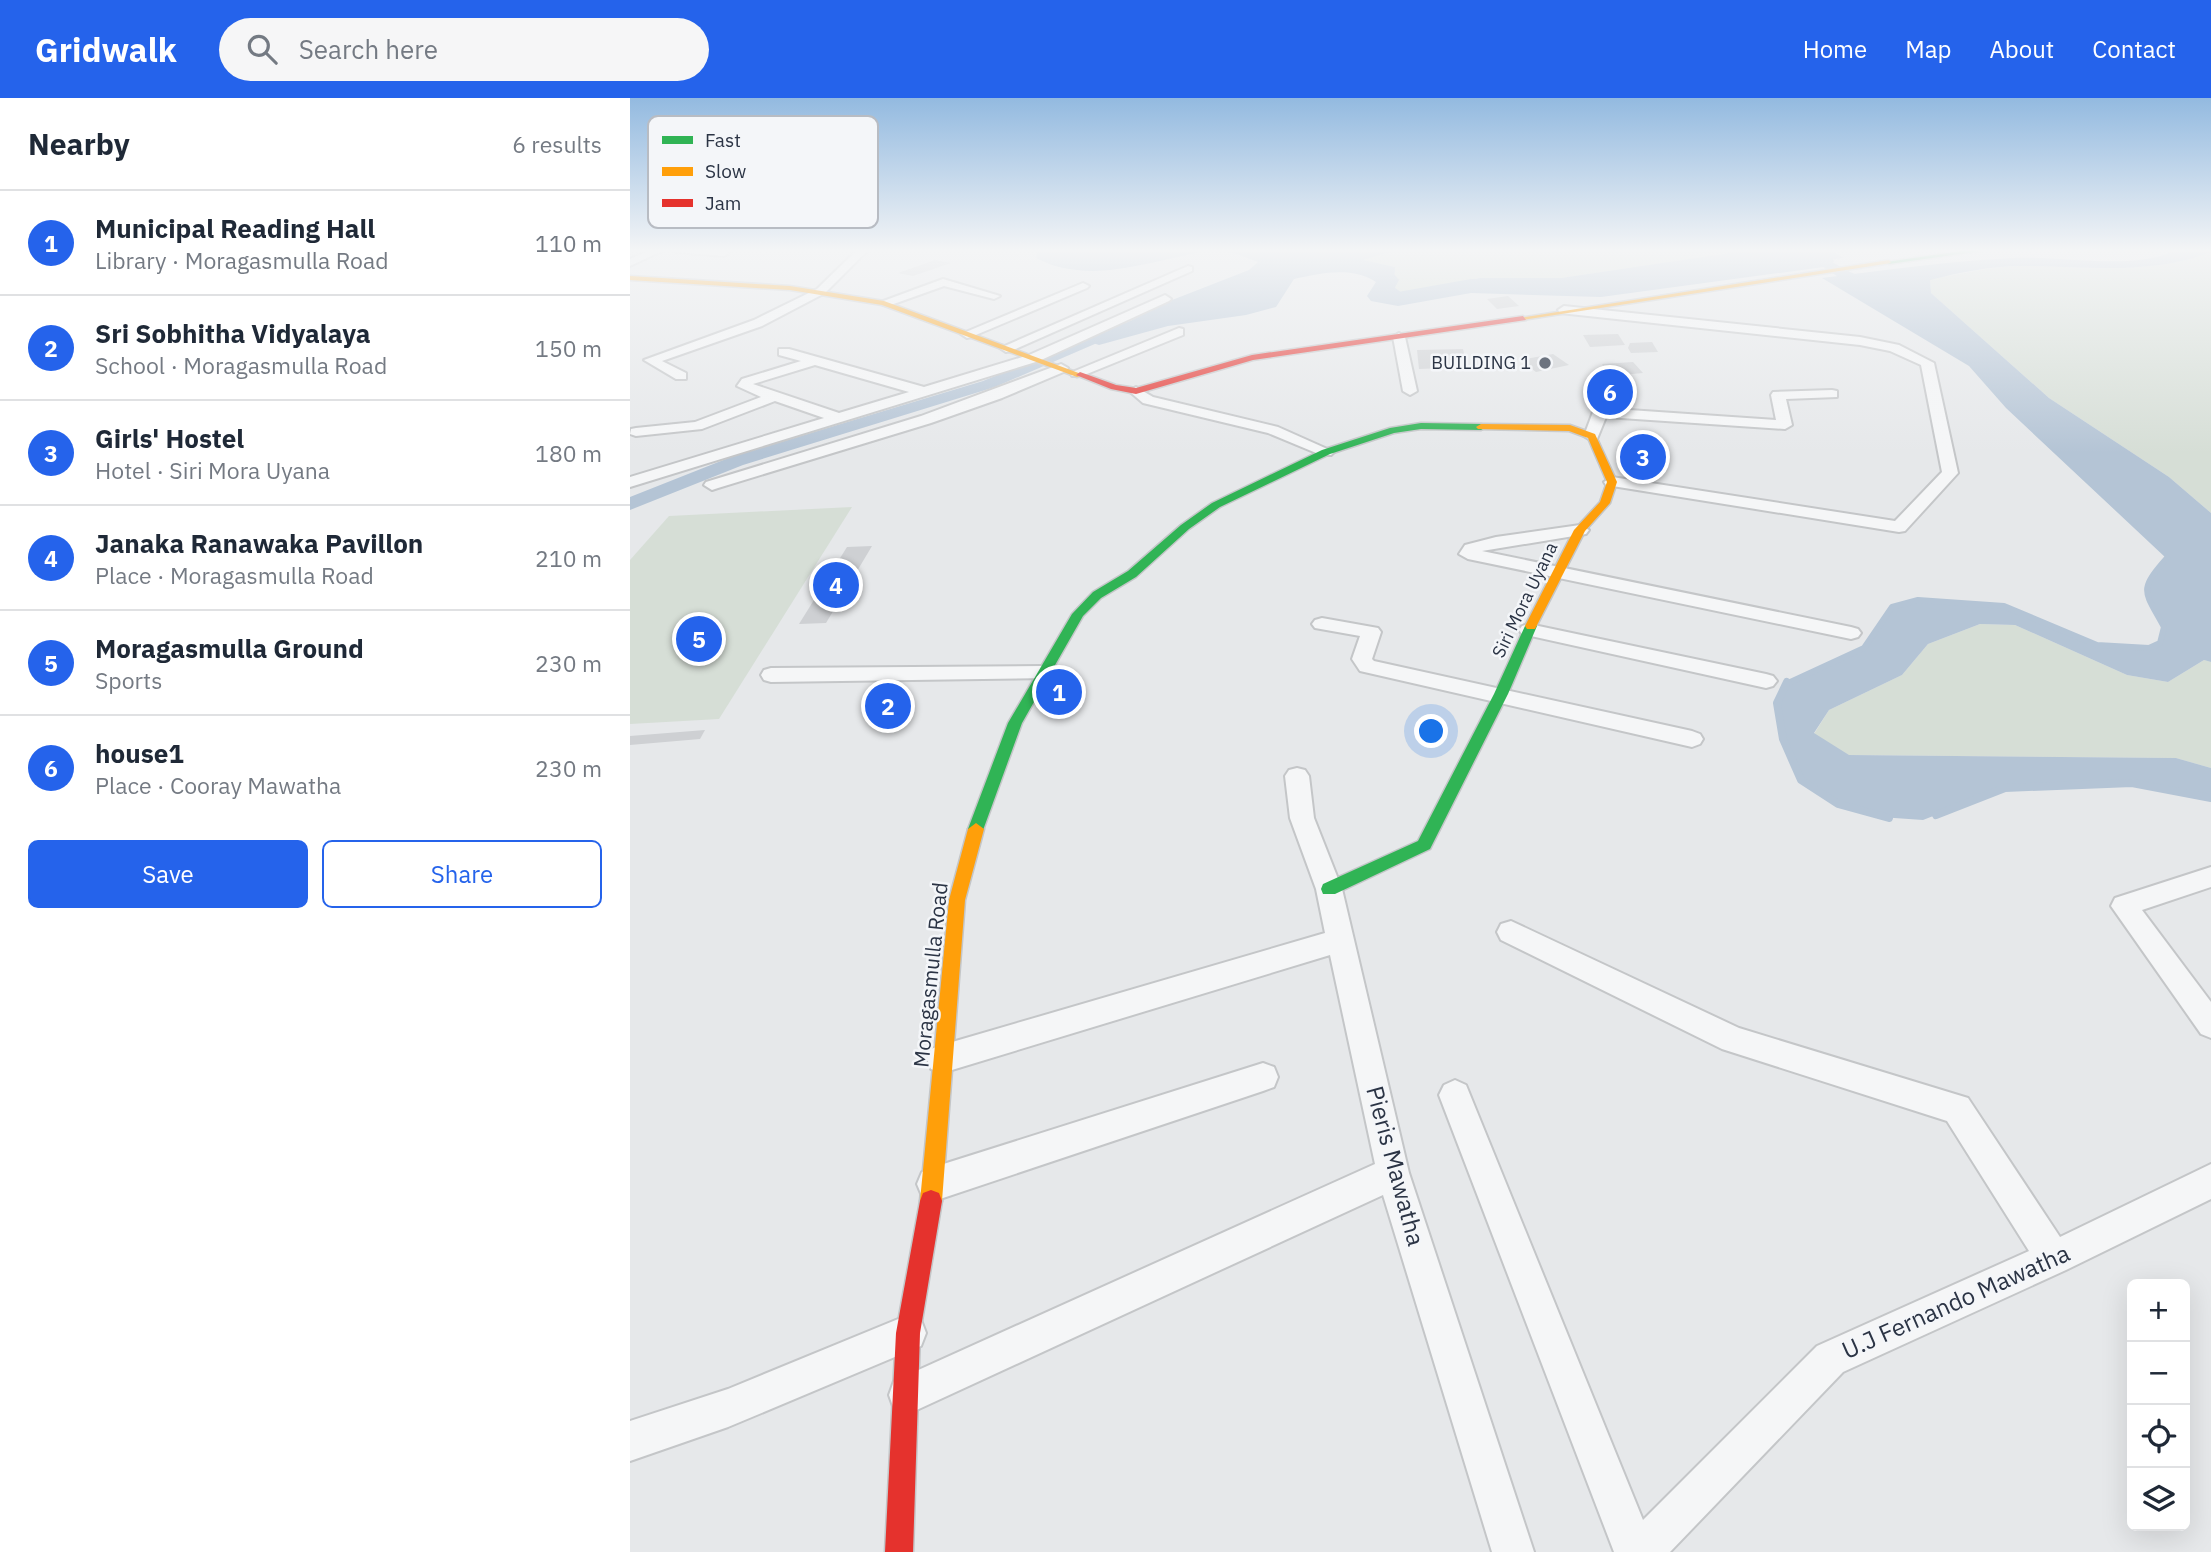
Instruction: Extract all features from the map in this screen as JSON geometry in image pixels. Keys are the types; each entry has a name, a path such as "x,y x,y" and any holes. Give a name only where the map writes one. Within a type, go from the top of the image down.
{"main road":[{"path":"921,317 1114,387 1136,391 1158,387 1252,358 1522,317"},
{"name":"Moragasmulla Road","path":"899,1552 908,1395 908,1333 934,1184 942,1059 957,900 973,836 1015,723 1077,614 1097,595 1132,574 1185,527 1216,505 1326,452 1393,430 1422,426 1570,428 1592,436"},
{"path":"1592,436 1612,482"},
{"name":"Siri Mora Uyana","path":"1329,889 1424,845 1502,694 1529,630 1580,530 1605,503 1612,482"}],"street":[{"path":"681,376 651,360 770,317"},
{"path":"967,334 1008,317"},
{"path":"1006,348 1079,317"},
{"path":"657,445 836,417 1036,359 1127,317"},
{"path":"1612,482 1899,527 1950,473 1927,363 1894,348 1860,341 1629,317"},
{"path":"712,485 815,455 1001,394 1035,377 1179,332"},
{"path":"1399,337 1410,391"},
{"path":"784,352 923,392"},
{"path":"814,361 747,382 744,386 836,417"},
{"path":"1136,391 1149,401 1273,430 1326,452"},
{"path":"1592,436 1600,412 1785,425 1778,396 1832,394"},
{"path":"630,482 657,445 697,426 773,397"},
{"path":"1580,530 1496,542 1471,549 1468,554 1851,633"},
{"path":"1322,624 1371,632 1362,659 1367,666 1502,694 1692,739"},
{"path":"1529,630 1766,681"},
{"path":"771,675 1042,673"},
{"name":"Pieris Mawatha","path":"1297,776 1302,818 1329,889 1393,1173 1513,1552"},
{"path":"2211,877 2124,906 2211,1025"},
{"path":"1511,932 1733,1040 1957,1109 2054,1258"},
{"path":"942,1059 1341,940"},
{"path":"934,1184 1263,1077"},
{"path":"1455,1096 1635,1552"},
{"path":"908,1395 1393,1173"},
{"name":"U.J Fernando Mawatha","path":"1641,1552 1830,1359 2054,1258 2211,1181"},
{"path":"630,1441 728,1408 908,1333"}],"shaded area":[{"path":"1958,317 2211,317 2211,513 2169,477 2049,398"},
{"path":"852,507 719,719 630,724 630,560 669,516"},
{"path":"1980,624 2015,625 2127,675 2168,682 2204,660 2211,662 2211,768 2176,758 1848,755 1814,734 1829,710 1902,675 1928,644"}],"water":[{"path":"1138,317 1182,317 1166,319 1099,337"},
{"path":"1887,317 1958,317 2049,398 2169,477 2211,513 2211,662 2204,660 2168,682 2127,675 2015,625 1980,624 1928,644 1902,675 1829,710 1814,733 1849,755 2176,758 2211,768 2211,798 2132,783 2005,788 1923,820 1880,817 1838,804 1801,780 1783,739 1777,703 1787,682 1864,648 1892,607 1918,600 2004,606 2097,645 2149,648 2160,643 2164,627 2147,596 2148,580 2166,558 2006,408 1969,366"}],"building":[{"path":"1618,334 1625,345 1590,347 1583,335"},
{"path":"1652,342 1658,352 1631,353 1628,348 1630,343"},
{"path":"1463,349 1467,367 1419,369 1417,350"},
{"name":"BUILDING 1","path":"1553,354 1569,365 1536,372 1520,360"},
{"path":"1633,362 1643,373 1611,376 1602,364"},
{"path":"1595,381 1619,382 1625,403 1599,402"},
{"path":"872,546 826,623 799,624 847,547"},
{"path":"705,730 700,739 630,745 630,736"}],"waterway":[{"path":"1099,337 1182,317"},
{"path":"630,504 737,461 989,384 1099,337"},
{"path":"1786,684 1864,648 1892,607 1918,600 2004,606 2097,645 2149,648 2160,643 2164,627 2149,598 2148,585 2167,558"},
{"path":"1786,684 1777,703 1783,739 1801,780 1838,804 1889,818"},
{"path":"1936,815 2005,788 2132,783 2211,798"}],"traffic: fast":[{"path":"976,829 1015,723 1078,614 1097,595 1132,574 1185,527 1216,505 1326,452 1393,430 1421,426 1481,427"},
{"path":"1329,889 1424,845 1501,694 1531,626"}],"traffic: slow":[{"path":"922,317 1080,375"},
{"path":"1523,318 1530,317"},
{"path":"1481,427 1570,428 1592,436 1612,482 1605,503 1580,530 1531,626"},
{"path":"931,1201 957,900 976,829"}],"traffic: jam":[{"path":"1080,375 1114,387 1136,391 1252,358 1523,318"},
{"path":"899,1552 908,1333 931,1201"}],"place":[{"name":"BUILDING 1","path":"1545,363"},
{"name":"house1","path":"1610,392"},
{"name":"Girls' Hostel","path":"1643,457"},
{"name":"Janaka Ranawaka Pavillon","path":"836,585"},
{"name":"Moragasmulla Ground","path":"699,639"},
{"name":"Municipal Reading Hall","path":"1059,692"},
{"name":"Sri Sobhitha Vidyalaya","path":"888,706"}]}
